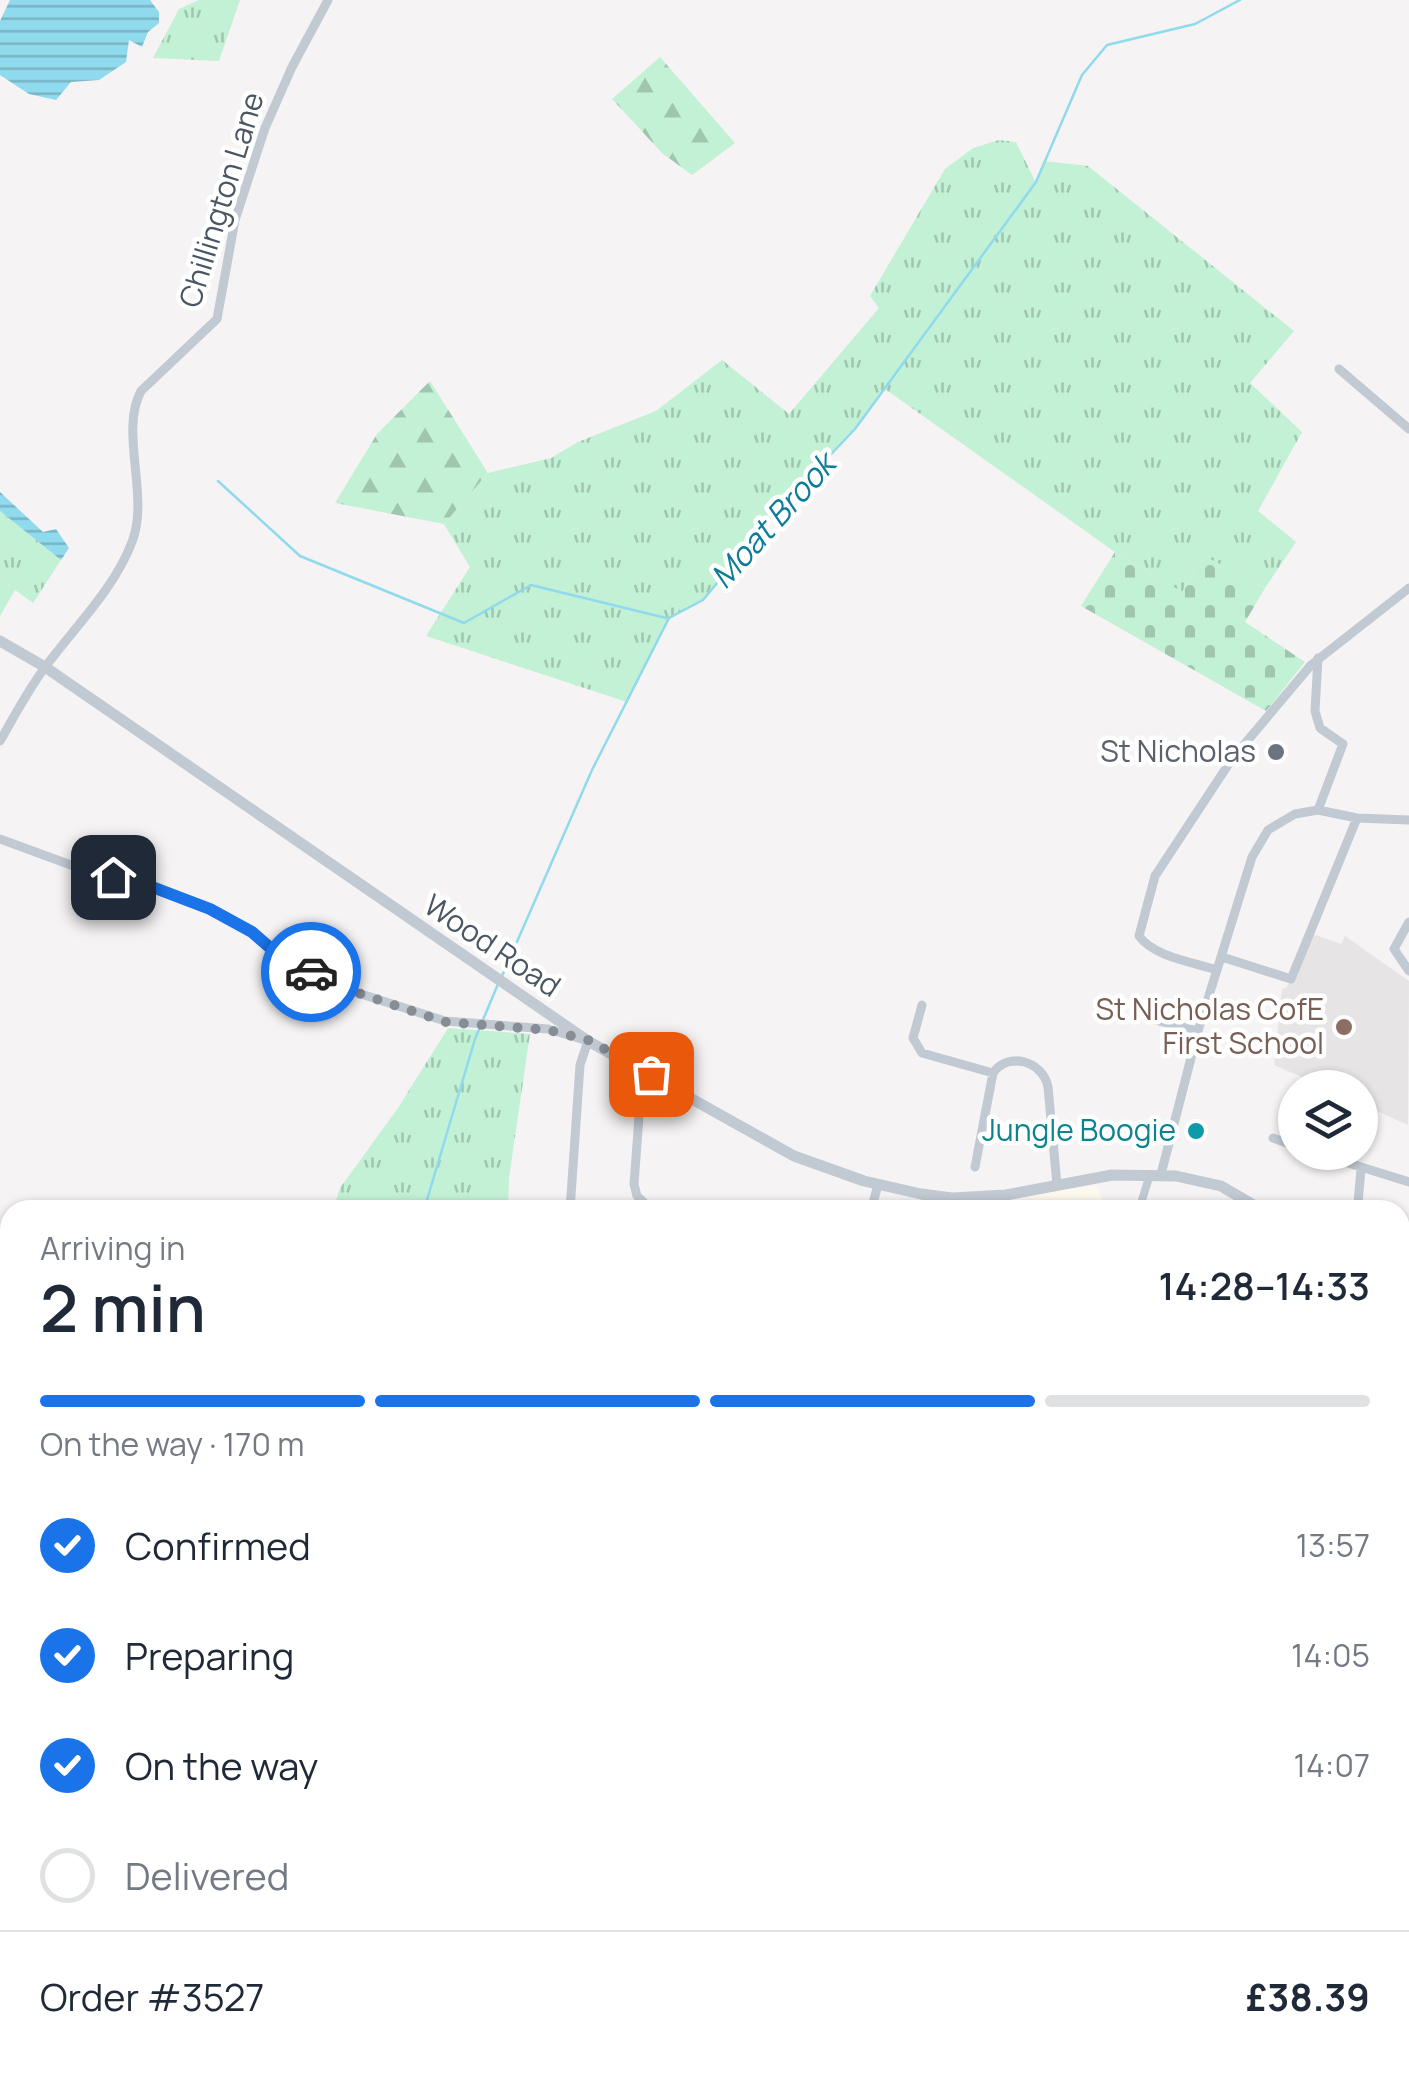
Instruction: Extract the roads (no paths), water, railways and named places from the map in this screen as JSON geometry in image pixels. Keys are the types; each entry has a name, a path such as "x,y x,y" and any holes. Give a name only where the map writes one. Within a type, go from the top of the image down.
{"street":[{"name":"Chillington Lane","path":"0,741 45,667 106,588 131,546 137,512 134,405 142,391 216,319 235,220 264,128 328,0"},
{"path":"1339,370 1409,429"},
{"path":"1217,970 1142,941 1139,936 1156,876 1232,759 1318,658 1409,588"},
{"name":"Wood Road","path":"0,641 45,667 588,1040 794,1156 878,1185 938,1196 983,1197 1112,1175 1156,1174 1221,1186 1245,1200"},
{"path":"1318,658 1314,710 1320,728 1342,744 1318,810"},
{"path":"1144,1200 1156,1174 1252,857 1268,830 1296,814 1318,810 1357,818 1409,820"},
{"path":"1222,956 1290,979 1357,818"},
{"path":"0,840 202,905 252,932 283,959 358,993 445,1022 548,1030 588,1040 580,1065 571,1200"},
{"path":"1409,922 1394,949 1409,971"},
{"path":"922,1005 914,1032 916,1048 928,1056 993,1073"},
{"path":"1155,1020 1198,1031"},
{"path":"975,1167 993,1073 1010,1060 1044,1073 1057,1184"},
{"path":"641,1200 634,1184 640,1103 651,1074"},
{"path":"1273,1138 1278,1140"},
{"path":"1358,1200 1361,1170"},
{"path":"1365,1170 1409,1182"},
{"path":"874,1200 878,1185"}],"water":[{"path":"10,0 150,0 159,12 159,23 148,32 142,47 129,40 126,62 99,80 71,82 56,100 29,94 0,75 0,21"},
{"path":"0,492 43,532 56,529 69,548 61,560 0,511"}],"waterway":[{"name":"Moat Brook","path":"502,976 592,770 669,618 703,600 778,510 855,429 1036,182 1082,75 1107,45 1195,24 1240,0"},
{"path":"218,481 300,556 464,623 531,585 666,618"},
{"name":"Moat Brook","path":"427,1200 475,1039 498,984"}],"place":[{"name":"St Nicholas","path":"1276,752"},
{"name":"St Nicholas CofE First School","path":"1344,1027"},
{"name":"Jungle Boogie","path":"1196,1131"}]}
